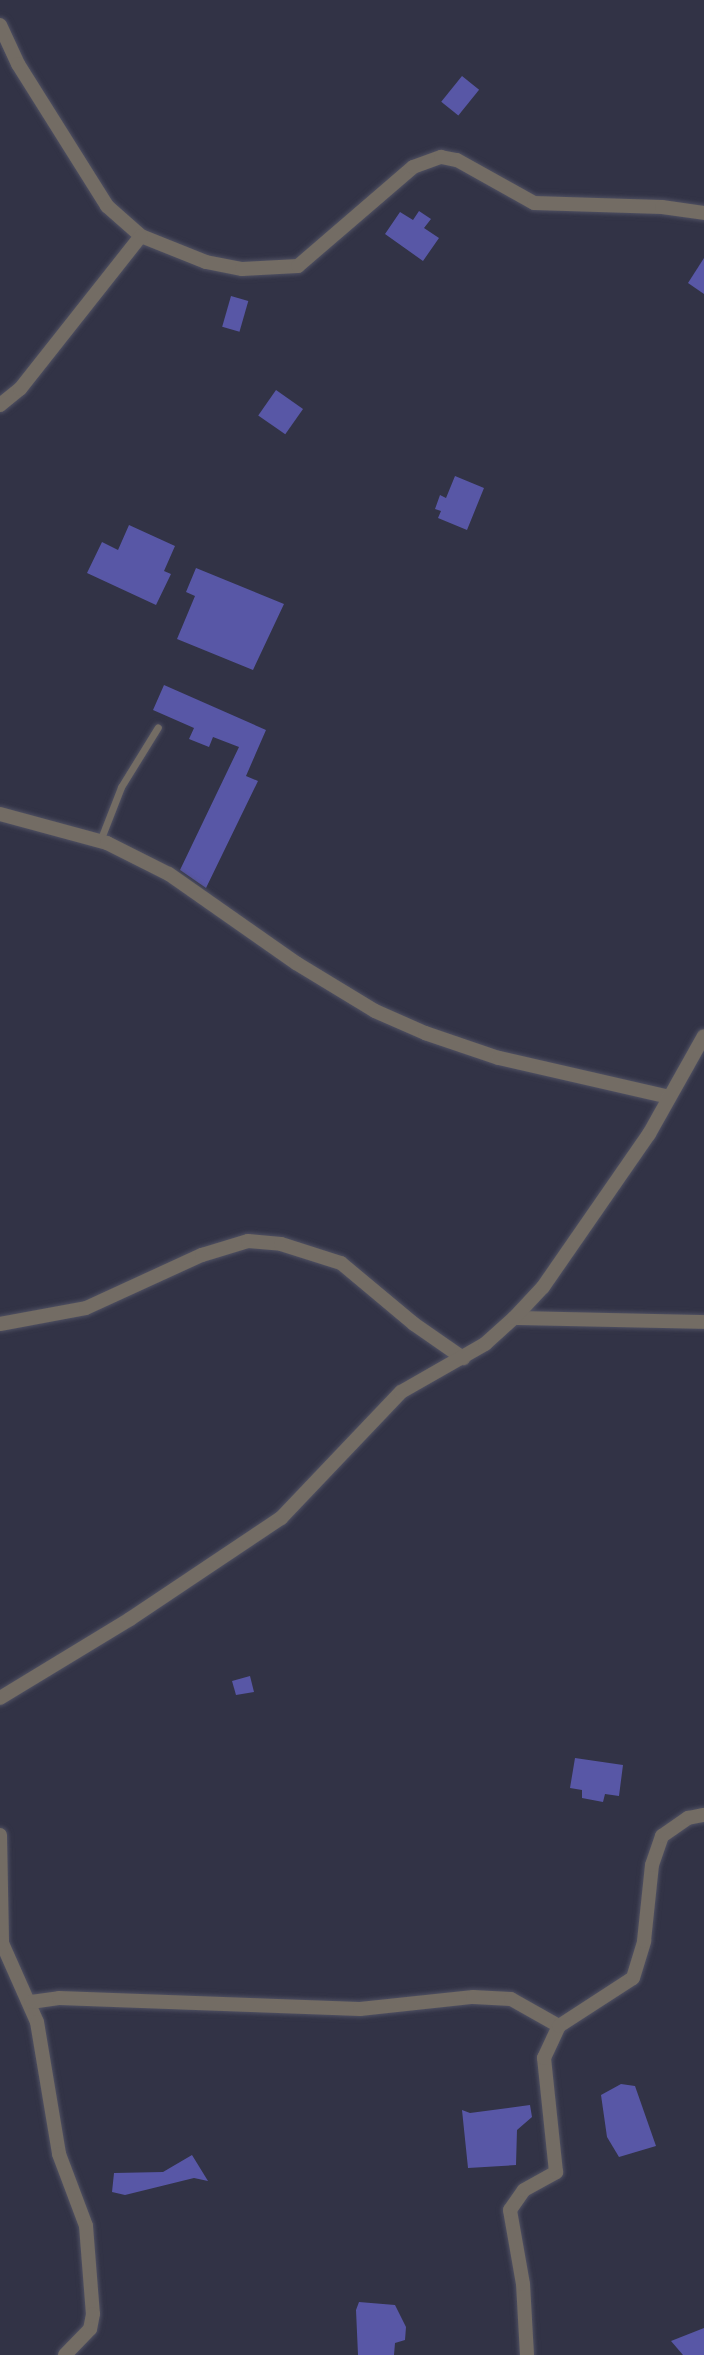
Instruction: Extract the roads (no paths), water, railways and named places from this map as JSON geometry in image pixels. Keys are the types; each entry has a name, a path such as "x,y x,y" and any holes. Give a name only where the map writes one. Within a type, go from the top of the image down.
{"street":[{"path":"0,25 18,64 107,206 141,236 218,264 265,269 298,266 413,167 441,157 457,160 534,203 662,207 704,213"},
{"path":"0,405 20,389 141,236"},
{"path":"0,814 100,841 169,874 296,963 375,1011 499,1058 669,1097"},
{"path":"0,1698 130,1619 281,1518 401,1392 463,1358 514,1318 587,1226 669,1097 704,1036"},
{"path":"0,1324 75,1312 202,1255 248,1241 313,1251 341,1263 414,1324 463,1358"},
{"path":"514,1318 704,1322"},
{"path":"527,2355 523,2284 510,2210 524,2190 556,2172 544,2058 559,2026 633,1978 644,1941 652,1866 662,1836 688,1818 704,1815"},
{"path":"0,1835 2,1943 31,2002 59,2154 86,2226 90,2273 90,2329 65,2355"},
{"path":"31,2002 59,1998 360,2009 473,1997 511,1999 559,2026"}],"lane":[{"path":"100,841 121,787 158,727"}]}
